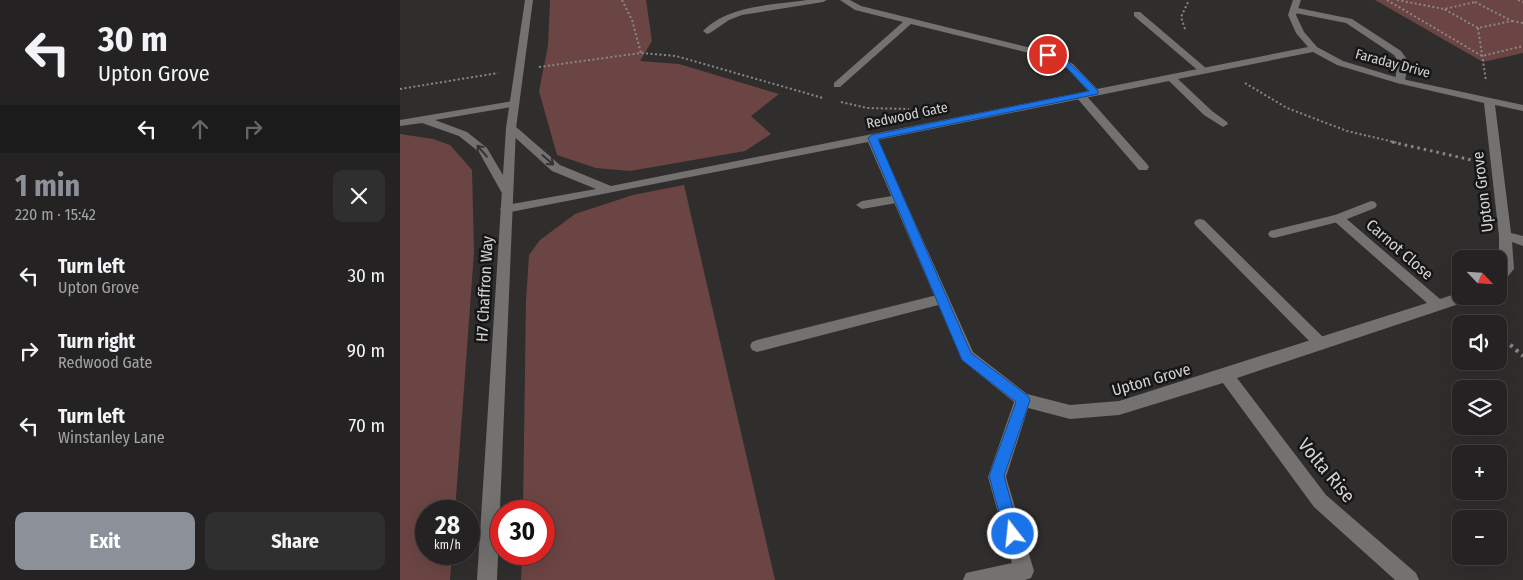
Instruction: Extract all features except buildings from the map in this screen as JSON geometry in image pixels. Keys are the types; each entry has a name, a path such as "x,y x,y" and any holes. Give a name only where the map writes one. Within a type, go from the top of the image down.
{"street":[{"name":"H7 Chaffron Way","path":"487,580 511,128 529,0"},
{"path":"707,31 726,18 741,13 823,0"},
{"path":"844,0 858,8 1048,55 1070,66 1095,93"},
{"path":"1295,5 1349,22 1398,53 1403,61 1400,81"},
{"name":"Faraday Drive","path":"1295,5 1292,15 1300,33 1314,49 1340,63 1400,81 1523,108"},
{"path":"1137,14 1204,71"},
{"path":"837,85 910,21"},
{"name":"Redwood Gate","path":"506,209 610,190 1314,49"},
{"path":"1171,78 1208,113 1223,124"},
{"path":"1080,95 1143,167"},
{"name":"Upton Grove","path":"1489,100 1506,250"},
{"path":"400,123 513,104"},
{"path":"422,119 463,134 483,150 507,192"},
{"path":"511,128 556,168 610,190"},
{"name":"Upton Grove","path":"872,138 967,356 1023,400 1070,412 1119,408 1452,300"},
{"path":"862,205 898,199"},
{"path":"1274,234 1338,218 1371,205"},
{"name":"Carnot Close","path":"1338,218 1438,305"},
{"path":"1200,224 1321,344"},
{"path":"1505,236 1523,241"},
{"path":"757,346 941,299"},
{"name":"Volta Rise","path":"1226,375 1320,500 1409,580"},
{"path":"972,580 1028,576 997,476 1023,400"}],"path":[{"path":"622,0 632,20 640,53 676,56 823,98"},
{"path":"1188,35 1181,17 1189,0"},
{"path":"1387,0 1482,56 1523,46"},
{"path":"1397,0 1444,9 1478,28 1512,21"},
{"path":"1518,0 1523,2"},
{"path":"1444,9 1475,1 1512,21 1523,23"},
{"path":"1478,28 1489,100"},
{"path":"1224,67 1239,79 1287,108 1347,131 1497,166"},
{"path":"840,102 866,108 914,109"},
{"path":"1507,342 1523,356"}],"shaded area":[{"path":"550,0 646,0 652,41 640,61 679,64 779,94 751,116 771,134 745,151 630,171 596,168 557,155 539,91 548,46"},
{"path":"1375,0 1523,0 1523,53 1483,62"},
{"path":"400,134 433,139 450,145 472,170 474,252 456,500 415,500 415,565 451,565 450,580 400,580"},
{"path":"684,185 775,580 521,580 522,565 555,565 555,500 523,500 526,301 529,255 540,240 575,214 633,195"}],"route":[{"path":"1013,534 997,476 1023,400 967,356 872,138 1095,93 1070,66 1048,55"}]}
